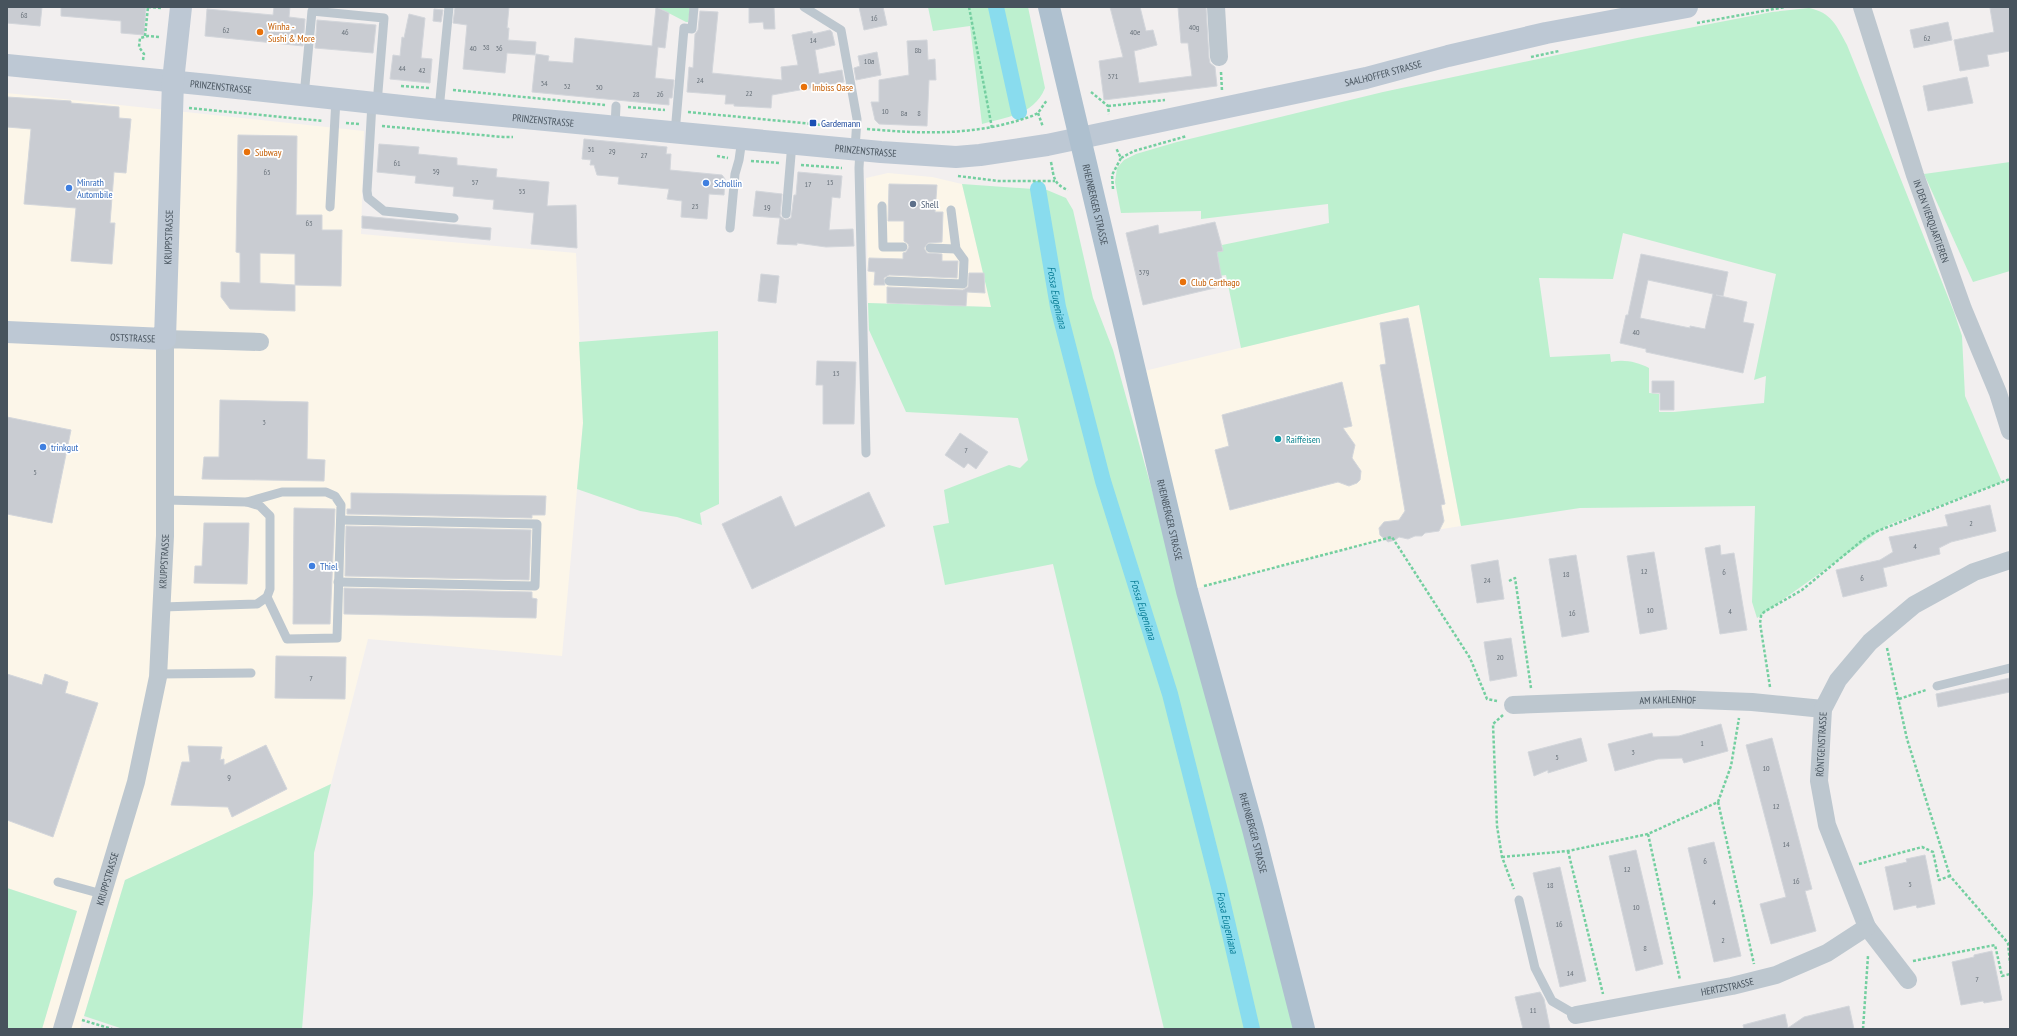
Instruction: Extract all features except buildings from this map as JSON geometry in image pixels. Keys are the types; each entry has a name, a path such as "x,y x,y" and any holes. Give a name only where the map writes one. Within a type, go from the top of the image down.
{"main road":[{"name":"RHEINBERGER STRASSE","path":"1049,7 1187,591 1253,829 1304,1029"},
{"name":"KRUPPSTRASSE","path":"165,339 173,81 172,8"},
{"name":"SAALHOFFER STRASSE","path":"1079,138 1366,78 1448,56 1546,33 1688,16"},
{"name":"PRINZENSTRASSE","path":"7,65 173,81 374,104 858,150 956,157 1035,147 1079,138"},
{"name":"OSTSTRASSE","path":"7,332 165,339"}],"street":[{"path":"1216,7 1219,57"},
{"name":"IN DEN VIERQUARTIEREN","path":"1862,7 1915,175 1963,309 1998,393 2010,431"},
{"name":"OSTSTRASSE","path":"165,339 260,342"},
{"name":"KRUPPSTRASSE","path":"64,1022 136,782 158,674 162,607 165,500 165,339"},
{"name":"RÖNTGENSTRASSE","path":"1908,980 1870,931 1843,868 1827,825 1819,781 1822,709 1838,680 1870,642 1914,605 1974,572 2010,560"},
{"name":"AM KAHLENHOF","path":"1513,705 1673,699 1773,704 1822,709"},
{"name":"HERTZSTRASSE","path":"1576,1015 1684,995 1776,975 1827,953 1870,931"}],"lane":[{"path":"439,110 449,7"},
{"path":"675,132 684,28 692,29 694,7"},
{"path":"804,7 840,30 857,119 866,452"},
{"path":"304,96 312,11 384,18 366,191 368,198 384,211 454,218"},
{"path":"330,207 336,99"},
{"path":"615,127 616,106"},
{"path":"730,228 735,174 742,139"},
{"path":"786,214 792,143"},
{"path":"882,206 883,247 903,248"},
{"path":"889,281 963,284 964,260 956,249 951,210"},
{"path":"930,248 956,249"},
{"path":"246,502 282,492 326,492 335,496 341,504 337,638 287,639 267,597"},
{"path":"162,607 258,604 267,597 270,589 270,516 260,506 246,502 165,500"},
{"path":"338,582 535,586 536,524 341,520"},
{"path":"1937,686 2010,668"},
{"path":"158,674 251,673"},
{"path":"58,882 102,894"},
{"path":"1518,900 1535,968 1552,1001 1576,1015"}],"path":[{"path":"145,37 148,7 172,8"},
{"path":"969,7 992,128"},
{"path":"1688,16 1785,7"},
{"path":"144,54 139,47 140,38 160,36"},
{"path":"1527,58 1565,50"},
{"path":"1091,92 1108,106 1117,153 1121,158"},
{"path":"1038,113 1047,100"},
{"path":"1114,196 1112,175 1121,158 1139,150 1195,134"},
{"path":"1055,181 1061,187 1068,190"},
{"path":"1773,704 1760,623 1761,616 1764,612 1802,590 1865,538 1875,532 2010,479"},
{"path":"1187,591 1392,537 1470,658 1487,699 1513,705"},
{"path":"1509,581 1516,578 1533,704"},
{"path":"1884,631 1907,739 1950,876 2008,943 2010,963"},
{"path":"1899,699 1937,686"},
{"path":"1742,702 1731,766 1718,802 1757,979"},
{"path":"1513,705 1493,724 1497,826 1502,857 1518,900"},
{"path":"1502,857 1568,851 1648,834 1718,802"},
{"path":"1648,834 1684,995"},
{"path":"1843,868 1922,847 1933,852 1939,880 1950,876"},
{"path":"1568,851 1607,1010"},
{"path":"1863,1029 1870,931"},
{"path":"1897,964 1995,945 2002,976 2010,974"},
{"path":"64,1022 112,1029"}],"shaded area":[{"path":"7,93 364,131 361,234 576,253 583,423 562,656 368,639 331,784 125,880 80,1029 42,1029 77,911 7,888"},
{"path":"888,173 932,177 962,184 992,307 868,303 866,178"},
{"path":"1419,305 1461,526 1392,537 1187,591 1136,373"}],"green space":[{"path":"657,7 690,7 688,22 686,22"},
{"path":"928,7 1028,7 1045,88 1034,104 1019,114 982,124 970,26 933,31"},
{"path":"1809,8 1817,10 1832,21 1840,31 1847,45 1954,312 1962,336 1965,396 2002,482 1888,525 1757,618 1752,602 1755,506 1580,508 1461,526 1419,305 1241,348 1226,275 1219,276 1214,253 1223,251 1222,245 1329,223 1328,204 1201,219 1201,211 1121,213 1115,182 1117,168 1124,160 1136,154 1177,142 1383,92 1637,38 1772,12","holes":["1623,233 1776,274 1754,380 1766,376 1764,403 1674,412 1659,412 1659,394 1649,393 1649,368 1630,362 1611,362 1610,354 1550,357 1539,278 1613,279"]},
{"path":"2010,162 2010,271 1973,282 1924,174"},
{"path":"962,184 1047,190 1066,198 1073,210 1093,298 1113,350 1214,713 1296,1029 1164,1029 1053,564 945,585 933,526 949,523 944,490 1009,465 1020,468 1028,460 1018,418 906,412 869,330 868,303 991,307"},
{"path":"718,331 719,504 700,513 702,525 677,517 640,511 577,489 583,423 579,342"},
{"path":"331,784 314,853 313,894 302,1029 123,1029 84,1016 125,880"},
{"path":"7,888 77,911 42,1029 7,1029"}],"waterway":[{"name":"Fossa Eugeniana","path":"996,7 1019,112"},
{"name":"Fossa Eugeniana","path":"1038,189 1058,307 1103,481 1170,694 1219,887 1252,1029"}],"place":[{"name":"Winha - Sushi & More","path":"260,32"},
{"name":"Imbiss Oase","path":"804,87"},
{"name":"Gardemann","path":"813,123"},
{"name":"Subway","path":"247,152"},
{"name":"Schollin","path":"706,183"},
{"name":"Minrath Autombile","path":"69,188"},
{"name":"Shell","path":"913,204"},
{"name":"Club Carthago","path":"1183,282"},
{"name":"Raiffeisen","path":"1278,439"},
{"name":"trinkgut","path":"43,447"},
{"name":"Thiel","path":"312,566"}]}
